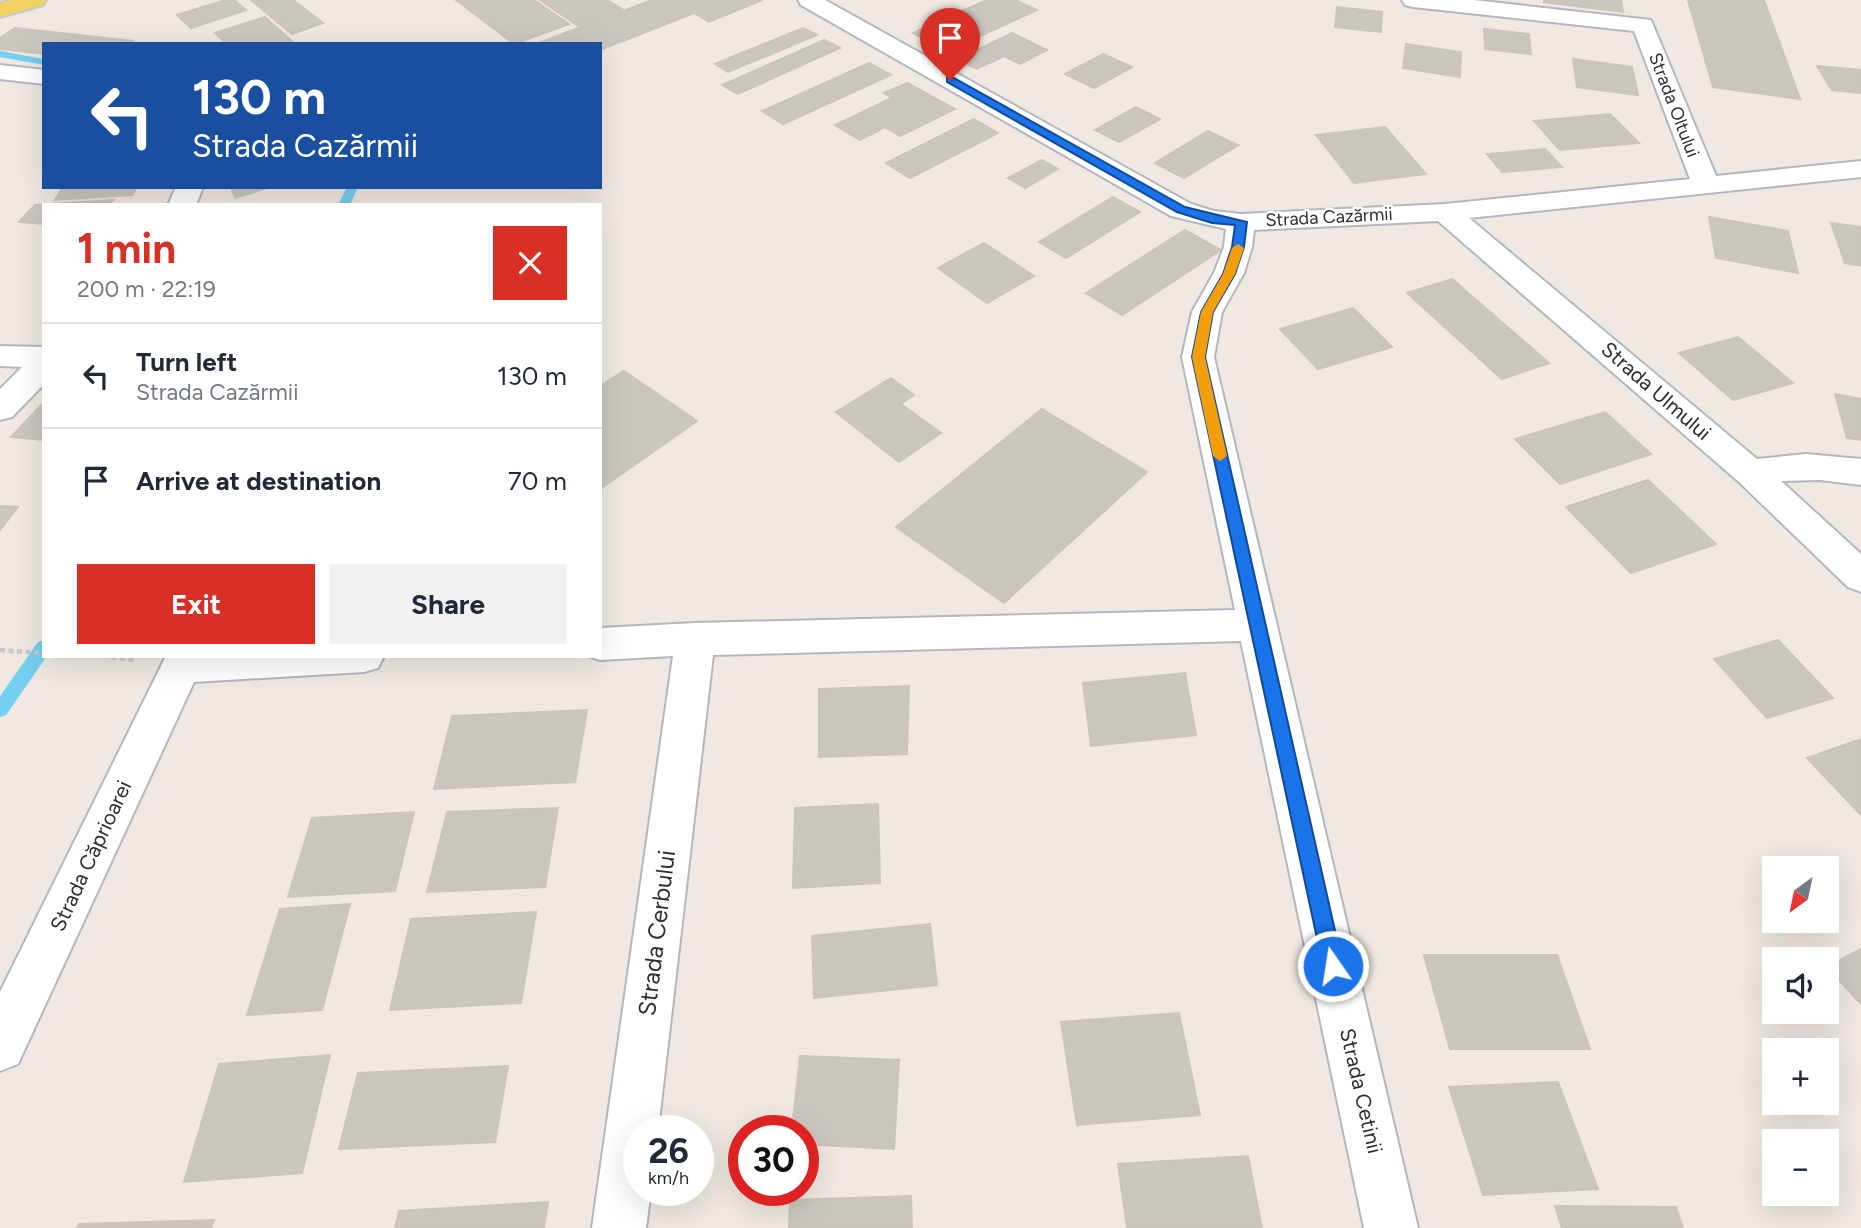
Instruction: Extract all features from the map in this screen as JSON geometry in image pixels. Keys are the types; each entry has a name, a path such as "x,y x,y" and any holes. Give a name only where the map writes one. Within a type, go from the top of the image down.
{"main road":[{"path":"6,9 35,0"}],"street":[{"name":"Strada Cazărmii","path":"809,0 1181,210 1212,219 1241,222 1445,212 1861,169"},
{"name":"Strada Oltului","path":"1413,0 1643,25"},
{"name":"Strada Oltului","path":"1636,0 1643,25 1706,185"},
{"path":"0,72 42,77"},
{"name":"Strada Ulmului","path":"1445,212 1751,473 1861,577"},
{"name":"Strada Cetinii","path":"1241,222 1238,247 1229,274 1207,312 1198,357 1391,1228"},
{"path":"0,356 42,358"},
{"path":"0,409 42,366"},
{"path":"1751,473 1780,466 1822,466 1861,472"},
{"path":"602,644 695,639 1257,625"},
{"name":"Strada Cerbului","path":"619,1228 695,639"},
{"name":"Strada Căprioarei","path":"0,1046 181,666 327,658"}],"path":[{"path":"0,650 42,653"}],"building":[{"path":"225,0 234,0 246,10 191,28 177,15"},
{"path":"251,0 293,0 323,23 292,34"},
{"path":"456,0 534,0 569,24 520,42 511,42"},
{"path":"540,0 607,0 622,9 578,26"},
{"path":"652,0 762,0 709,22 694,13 602,49 602,42 541,42"},
{"path":"987,0 1015,0 1037,10 948,51 913,33"},
{"path":"1621,0 1623,12 1544,2"},
{"path":"1688,0 1764,0 1800,99 1713,87"},
{"path":"1337,7 1382,12 1381,32 1335,27"},
{"path":"265,17 293,42 225,42 215,33"},
{"path":"15,28 133,41 42,42 42,54 0,49 0,38"},
{"path":"803,28 817,35 728,72 715,64"},
{"path":"1484,29 1529,34 1531,54 1485,49"},
{"path":"1012,33 1047,50 1020,64 1004,56 977,69 957,59"},
{"path":"824,40 840,48 738,94 722,85"},
{"path":"1406,44 1461,52 1460,77 1403,68"},
{"path":"1103,54 1132,67 1094,88 1065,74"},
{"path":"1573,59 1632,67 1638,95 1577,87"},
{"path":"869,63 891,75 783,124 762,111"},
{"path":"1817,66 1861,70 1861,93 1832,90"},
{"path":"907,83 955,109 900,136 885,127 860,140 835,125 892,98 884,93"},
{"path":"1136,107 1160,119 1119,142 1095,130"},
{"path":"1610,114 1639,143 1560,150 1534,121"},
{"path":"974,119 998,133 910,178 886,163"},
{"path":"1385,127 1426,174 1354,183 1316,135"},
{"path":"1208,131 1238,145 1184,178 1155,163"},
{"path":"1545,149 1562,167 1502,172 1487,154"},
{"path":"1042,160 1058,169 1025,188 1008,178"},
{"path":"62,189 136,189 132,195 55,200"},
{"path":"232,189 264,189 235,198"},
{"path":"1113,197 1140,212 1066,258 1039,242"},
{"path":"113,200 110,203 66,203"},
{"path":"35,205 42,205 42,224 19,222"},
{"path":"1709,217 1788,231 1798,273 1716,258"},
{"path":"1831,223 1861,227 1861,266 1845,263"},
{"path":"1185,230 1221,250 1122,315 1086,293"},
{"path":"984,243 1034,276 987,303 938,268"},
{"path":"1452,279 1549,363 1502,379 1407,293"},
{"path":"1353,308 1392,347 1318,369 1280,329"},
{"path":"1738,337 1793,383 1733,400 1679,353"},
{"path":"624,371 697,421 602,488 602,385"},
{"path":"891,378 914,395 901,404 941,433 899,462 836,412"},
{"path":"1835,394 1861,399 1861,440 1847,438"},
{"path":"42,404 42,440 11,437"},
{"path":"1042,409 1147,472 1004,603 896,527"},
{"path":"1605,412 1651,454 1560,484 1515,439"},
{"path":"1648,480 1716,544 1631,573 1566,507"},
{"path":"0,506 18,507 0,530"},
{"path":"1778,640 1833,698 1767,718 1714,659"},
{"path":"1185,673 1196,735 1091,746 1083,683"},
{"path":"909,686 907,754 819,757 819,689"},
{"path":"587,710 575,782 434,789 452,716"},
{"path":"1861,739 1861,815 1807,758"},
{"path":"878,804 880,883 793,888 795,808"},
{"path":"558,808 545,887 427,892 447,812"},
{"path":"414,812 395,891 288,897 312,818"},
{"path":"350,904 322,1010 247,1015 280,909"},
{"path":"536,912 521,1003 390,1010 411,919"},
{"path":"930,924 937,985 814,998 812,936"},
{"path":"1861,949 1861,1004 1839,980 1839,961"},
{"path":"1424,955 1557,955 1590,1049 1450,1049"},
{"path":"1179,1013 1200,1115 1077,1125 1061,1022"},
{"path":"330,1055 302,1173 184,1182 219,1064"},
{"path":"800,1056 899,1060 894,1149 819,1145 819,1115 794,1115"},
{"path":"508,1066 495,1142 339,1149 358,1073"},
{"path":"1558,1082 1598,1189 1483,1195 1449,1087"},
{"path":"1248,1156 1262,1228 1127,1228 1118,1164"},
{"path":"911,1196 912,1228 789,1228 790,1206 819,1206 819,1199"},
{"path":"548,1202 544,1228 395,1228 399,1211"},
{"path":"1555,1206 1676,1207 1683,1228 1562,1228"},
{"path":"214,1220 211,1228 77,1228 79,1224"}],"waterway":[{"path":"0,54 42,62"},
{"path":"345,203 352,189"},
{"path":"0,710 42,650"}],"slow traffic":[{"path":"1220,456 1198,357 1207,312 1229,274 1238,248"}],"route":[{"path":"950,80 1181,210 1212,219 1241,222 1238,247 1229,274 1207,312 1198,357 1333,966"}]}
